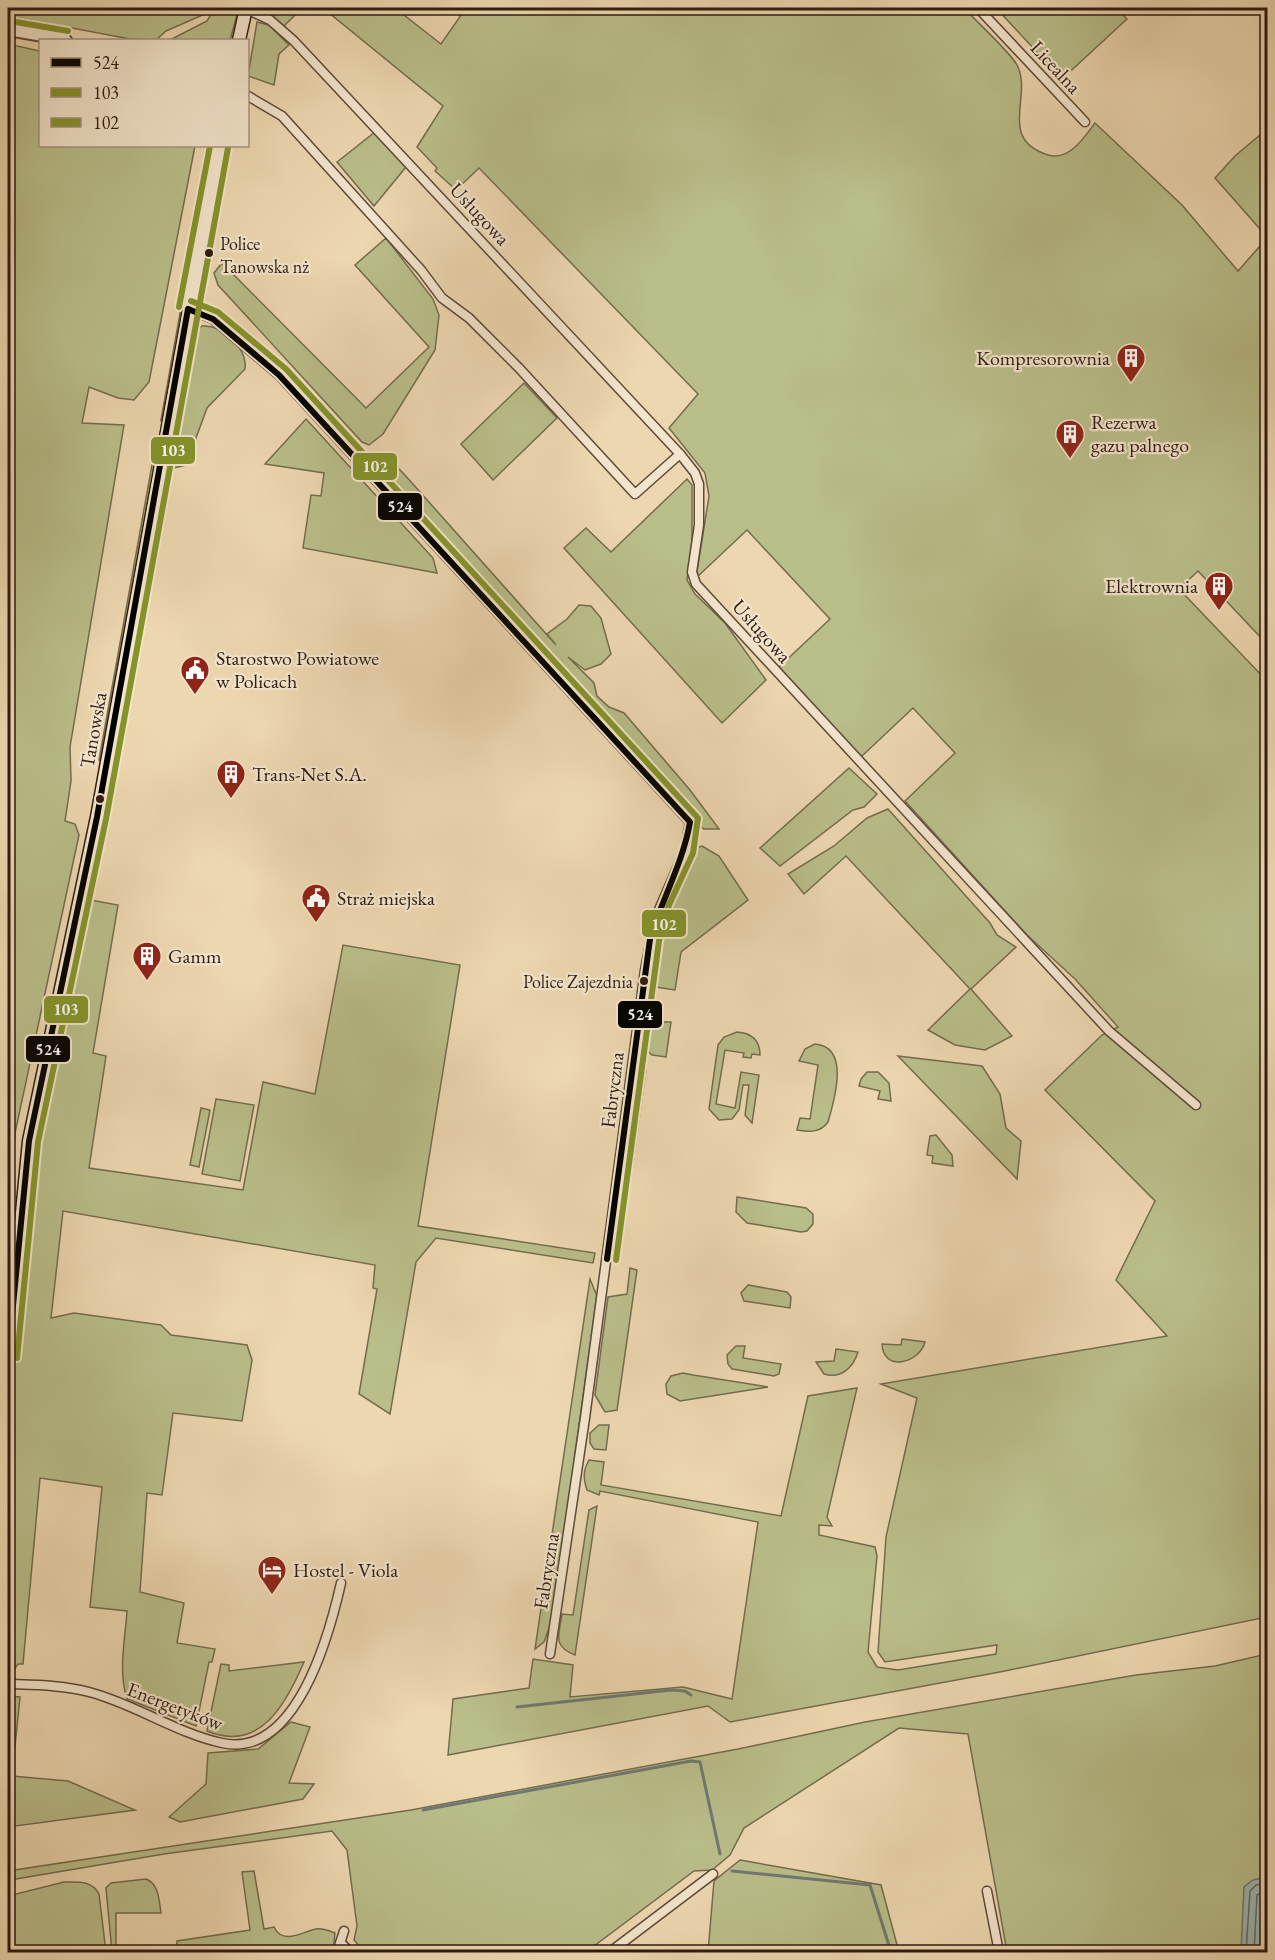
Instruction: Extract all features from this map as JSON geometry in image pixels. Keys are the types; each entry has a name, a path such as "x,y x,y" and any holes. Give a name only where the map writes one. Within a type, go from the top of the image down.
{"main road":[{"path":"240,39 246,8"},
{"name":"Tanowska","path":"8,1357 29,1141 97,817 219,147"}],"street":[{"name":"Usługowa","path":"246,8 270,20 294,41 680,454 695,473 699,484 699,525 692,572 696,584 1109,1031 1196,1105"},
{"name":"Licealna","path":"978,8 1085,122"},
{"path":"8,30 60,39"},
{"path":"249,97 282,116 421,270 442,298 469,318 519,368 635,494 680,454"},
{"name":"Fabryczna","path":"188,309 213,319 279,375 690,822 685,850 655,919 645,970 585,1418 550,1654"},
{"name":"Energetyków","path":"8,1684 55,1686 91,1692 219,1742 249,1744 273,1731 297,1701 327,1638 341,1583"},
{"path":"610,1953 713,1874"},
{"path":"987,1891 999,1953"},
{"path":"338,1953 344,1931"},
{"path":"341,1943 350,1953"}],"green space":[{"path":"8,8 207,8 205,14 166,31 157,39 130,39 8,16"},
{"path":"215,8 239,8 230,39 172,39 207,21"},
{"path":"265,8 302,8 283,27"},
{"path":"323,8 395,8 441,44 466,8 964,8 1017,65 1022,89 1020,126 1023,137 1031,147 1045,154 1061,155 1074,148 1095,123 1182,205 1238,271 1267,238 1267,644 1198,571 1179,589 1267,681 1267,1617 1005,1671 730,1722 708,1706 448,1755 453,1699 529,1688 533,1659 573,1665 570,1697 683,1687 732,1699 758,1522 600,1491 599,1495 587,1490 585,1471 589,1460 604,1462 601,1485 781,1516 808,1396 857,1388 827,1517 832,1526 819,1525 819,1535 875,1547 877,1556 868,1652 877,1667 898,1670 996,1654 997,1645 885,1662 878,1652 886,1537 917,1398 881,1384 1167,1336 1116,1280 1155,1201 1045,1090 1102,1035 1118,1027 1075,979 1027,935 905,801 955,753 913,708 861,757 779,667 830,619 747,530 696,578 709,496 705,473 669,428 698,394 479,168 456,190 435,171 437,168 417,147 443,106"},
{"path":"996,8 1116,8 1127,19 1062,79"},
{"path":"257,22 269,25 289,45 279,54 274,85 249,76"},
{"path":"8,44 39,51 39,147 195,147 149,382 134,400 118,398 89,387 82,423 124,425 70,747 71,781 65,821 75,824 79,835 15,1133 8,1229"},
{"path":"1267,129 1267,237 1215,178 1235,156"},
{"path":"375,132 406,167 374,206 337,162"},
{"path":"204,182 161,420 199,207 200,185"},
{"path":"386,238 433,299 439,315 435,350 383,434 369,445 362,442 218,285 214,273 222,263 366,408 429,347 355,265"},
{"path":"202,326 218,329 232,339 243,354 245,369 207,408 186,465 174,468 172,466 196,331"},
{"path":"194,329 170,464 166,460 189,333"},
{"path":"524,383 557,418 493,480 461,444"},
{"path":"306,419 433,558 437,573 303,548 311,495 321,496 324,473 265,464"},
{"path":"157,437 159,442 103,762 99,760"},
{"path":"376,457 388,458 404,474 556,645 547,634 567,619 579,605 591,606 601,618 611,654 601,664 585,670 568,657 594,683 597,696 609,707 624,713 690,790 719,829 704,829 697,824 693,812 371,460"},
{"path":"167,478 153,557 150,553 163,480"},
{"path":"687,479 692,485 692,541 687,580 695,594 725,623 766,680 722,723 564,548 586,528 611,552"},
{"path":"147,588 134,665 131,660 144,591"},
{"path":"849,768 877,794 864,807 853,810 780,866 760,848"},
{"path":"888,809 990,923 997,935 1016,947 971,989 1012,1036 985,1050 955,1045 928,1030 970,989 846,856 804,894 788,874 834,846 867,818"},
{"path":"702,846 719,856 748,900 681,952 675,990 656,987 658,948 666,916 693,849"},
{"path":"85,899 118,905 93,1053 106,1056 89,1168 243,1190 263,1082 315,1094 343,945 460,965 418,1226 595,1253 593,1263 436,1238 416,1262 390,1414 359,1394 377,1289 373,1288 375,1265 63,1211 51,1318 74,1313 161,1325 171,1335 247,1345 252,1360 242,1421 173,1413 162,1495 147,1493 140,1592 184,1603 177,1643 215,1649 212,1662 209,1662 196,1726 127,1699 123,1667 127,1611 90,1607 102,1487 40,1478 23,1664 18,1664 11,1679 8,1679 8,1417 27,1202 38,1125"},
{"path":"660,1022 671,1022 666,1057 652,1055 643,1047 645,1034"},
{"path":"737,1032 754,1038 760,1055 752,1054 751,1058 743,1057 744,1053 725,1050 716,1104 735,1108 741,1072 759,1075 752,1123 745,1115 749,1085 743,1085 739,1110 732,1119 719,1120 709,1109 718,1045 724,1037"},
{"path":"815,1044 826,1047 833,1054 837,1075 834,1100 825,1126 814,1131 797,1130 800,1118 810,1119 818,1065 799,1061 805,1049"},
{"path":"898,1056 982,1066 1000,1094 1006,1128 1021,1141 1017,1179"},
{"path":"642,1065 646,1070 621,1249 616,1253 613,1248 639,1069"},
{"path":"867,1072 878,1072 889,1083 891,1101 878,1099 880,1091 859,1086"},
{"path":"216,1099 254,1105 240,1181 202,1174"},
{"path":"201,1108 210,1110 199,1167 190,1165"},
{"path":"936,1135 952,1155 953,1166 932,1163 933,1156 927,1155 930,1136"},
{"path":"737,1197 806,1208 813,1214 813,1224 807,1231 801,1232 747,1223 736,1212"},
{"path":"630,1268 637,1270 617,1410 605,1412 595,1395 608,1297 627,1294"},
{"path":"590,1279 597,1296 552,1620 544,1642 535,1649"},
{"path":"748,1285 787,1292 791,1297 790,1308 744,1301 741,1293"},
{"path":"902,1339 925,1342 916,1356 909,1360 902,1362 888,1359 882,1344 901,1345"},
{"path":"736,1346 745,1346 743,1358 781,1364 779,1374 774,1376 732,1369 728,1364 727,1355"},
{"path":"836,1349 858,1352 846,1371 836,1375 824,1374 816,1362 834,1361"},
{"path":"683,1373 768,1387 680,1401 667,1394 666,1384 671,1376"},
{"path":"599,1425 609,1425 606,1450 594,1449 590,1443 590,1433"},
{"path":"597,1506 575,1655 560,1644 562,1614 573,1615 589,1510"},
{"path":"1267,1654 1267,1952 1007,1952 968,1734 899,1728 744,1828 730,1855 712,1870 694,1871 586,1952 365,1952 354,1940 357,1926 347,1850 332,1831 164,1854 16,1879 8,1883 8,1871 411,1810 738,1749 865,1722 1136,1675 1215,1666"},
{"path":"304,1662 289,1694 269,1720 256,1730 242,1735 226,1736 207,1731 221,1664 229,1665 229,1671"},
{"path":"8,1696 20,1697 12,1776 68,1781 135,1810 8,1827"},
{"path":"291,1722 310,1727 289,1783 314,1784 303,1799 180,1822 169,1817 206,1784 208,1753 258,1749"},
{"path":"740,1860 881,1885 899,1952 708,1952 714,1881"},
{"path":"254,1871 264,1929 274,1927 278,1933 288,1937 316,1929 335,1933 333,1952 176,1952 177,1941 250,1930 242,1872"},
{"path":"146,1879 156,1889 161,1913 116,1913 116,1952 112,1952 106,1888 111,1883"},
{"path":"64,1882 88,1884 99,1894 106,1952 8,1952 8,1896"}],"water":[{"path":"1267,1877 1267,1952 1241,1952 1244,1887 1253,1880"}],"waterway":[{"path":"517,1707 671,1690 685,1691 691,1695"},
{"path":"423,1810 691,1761 700,1762 720,1854"},
{"path":"732,1871 870,1885 891,1952"}],"transit line":[{"name":"102","path":"10,21 68,31"},
{"name":"102","path":"179,307 210,147"},
{"name":"103","path":"17,1358 38,1142 106,819 228,148"},
{"name":"102","path":"191,301 218,312 286,369 698,818 693,853 669,905 659,941 616,1260"},
{"name":"524","path":"188,309 213,319 279,375 690,822 682,852 650,939 607,1259"},
{"name":"524","path":"8,1357 29,1141 97,817 188,309"}],"place":[{"name":"Police Tanowska nż","path":"209,253"},
{"name":"Kompresorownia","path":"1131,384"},
{"name":"Rezerwa gazu palnego","path":"1070,460"},
{"name":"Elektrownia","path":"1219,612"},
{"name":"Starostwo Powiatowe w Policach","path":"195,696"},
{"name":"Trans-Net S.A.","path":"231,800"},
{"name":"Straż miejska","path":"316,924"},
{"name":"Police Zajezdnia","path":"644,981"},
{"name":"Gamm","path":"147,982"},
{"name":"Hostel - Viola","path":"272,1596"}]}
